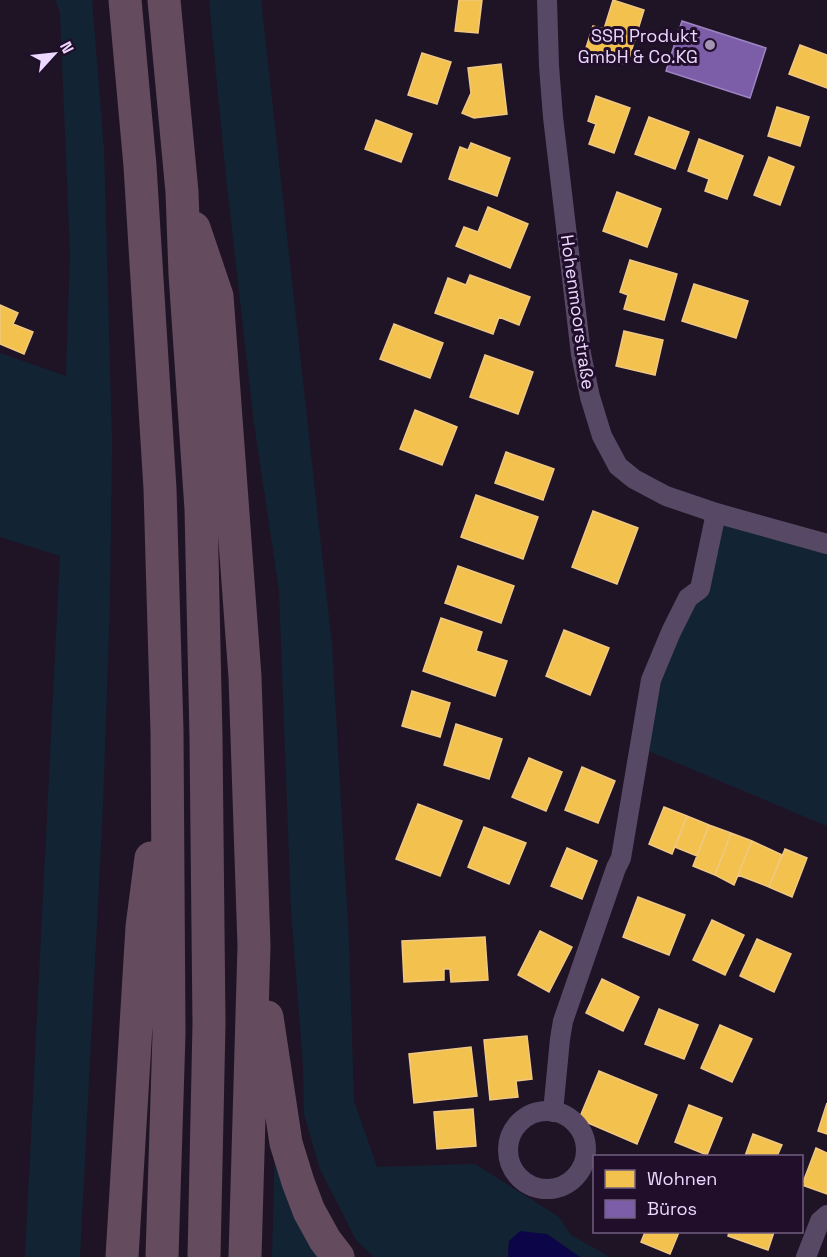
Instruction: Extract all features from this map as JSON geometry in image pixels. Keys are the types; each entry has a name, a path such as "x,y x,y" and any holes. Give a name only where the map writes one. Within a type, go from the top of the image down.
{"highway":[{"path":"125,0 140,166 159,477 167,731 169,1034 162,1257"},
{"path":"164,0 182,192 185,274 202,520 209,1024 204,1257"},
{"path":"182,192 217,296 245,677 254,946 245,1257"},
{"path":"122,1257 142,927 167,731"},
{"path":"254,946 271,1034 286,1143 309,1211 325,1240 338,1257"}],"street":[{"name":"Hohenmoorstraße","path":"547,0 553,117 580,343 590,397 602,436 618,466 634,479 666,496 716,513 827,544"},
{"path":"553,1112 563,1021 621,858 651,680 688,598 700,589 716,513"},
{"path":"806,1257 820,1221 827,1215"}],"shaded area":[{"path":"56,0 92,0 104,149 112,441 110,601 103,804 80,1257 25,1257 60,556 0,537 0,353 66,376 70,253 60,12"},
{"path":"209,0 261,0 332,645 349,943 354,1101 377,1167 475,1164 559,1217 571,1235 610,1257 580,1257 547,1234 509,1241 508,1257 374,1257 356,1240 320,1169 304,1114 303,1064 291,910 279,590 254,423 226,177"},
{"path":"716,513 827,544 827,826 639,747 651,680 688,598"},
{"path":"275,1145 334,1257 272,1257"},
{"path":"520,1231 547,1234 580,1257 508,1257 509,1241"}],"building: Wohnen":[{"path":"459,0 482,0 478,33 455,31"},
{"path":"613,0 644,10 627,65 585,51 593,26 604,29"},
{"path":"800,45 827,55 827,88 789,74"},
{"path":"422,53 451,62 437,104 408,95"},
{"path":"501,64 507,114 474,118 462,113 471,93 468,68"},
{"path":"596,96 630,108 614,153 589,144 596,124 588,121"},
{"path":"777,107 809,117 800,146 768,136"},
{"path":"649,117 689,132 675,169 635,154"},
{"path":"376,120 412,134 401,162 365,149"},
{"path":"699,139 743,156 727,199 705,191 709,179 688,171"},
{"path":"471,143 510,158 497,196 449,179 460,147 468,150"},
{"path":"769,157 794,167 780,205 754,195"},
{"path":"617,192 661,209 647,247 603,231"},
{"path":"488,207 528,224 510,268 456,246 464,227 478,232"},
{"path":"630,260 677,274 664,320 624,309 628,295 620,292"},
{"path":"470,275 530,297 519,325 499,317 493,334 435,313 448,278 466,285"},
{"path":"694,284 748,301 736,338 682,321"},
{"path":"0,305 18,313 13,324 33,332 24,354 0,344"},
{"path":"394,324 443,343 430,378 380,359"},
{"path":"624,331 663,340 655,375 616,366"},
{"path":"485,355 533,372 518,414 470,397"},
{"path":"415,410 457,427 442,465 400,449"},
{"path":"506,452 554,469 543,500 495,483"},
{"path":"476,495 538,517 523,559 461,537"},
{"path":"593,511 638,528 617,584 572,567"},
{"path":"458,566 514,586 501,623 445,603"},
{"path":"441,618 482,632 476,651 507,661 495,696 423,671"},
{"path":"564,630 609,648 590,695 546,676"},
{"path":"412,691 450,703 440,737 402,726"},
{"path":"456,724 502,739 489,779 444,765"},
{"path":"529,758 562,772 546,811 512,797"},
{"path":"582,767 615,781 598,823 565,810"},
{"path":"418,804 462,821 440,876 396,859"},
{"path":"664,807 687,816 672,854 649,844"},
{"path":"687,816 709,825 697,856 675,847"},
{"path":"709,825 731,833 715,875 693,866"},
{"path":"484,827 526,843 509,884 468,867"},
{"path":"731,833 752,841 734,885 715,875"},
{"path":"752,841 782,855 769,887 738,875"},
{"path":"567,848 597,861 582,899 551,886"},
{"path":"785,849 807,858 792,897 769,887"},
{"path":"638,897 685,915 669,955 623,937"},
{"path":"712,920 744,935 725,975 693,960"},
{"path":"540,931 572,947 549,992 518,975"},
{"path":"485,937 488,980 451,982 450,969 444,969 444,980 404,982 402,941"},
{"path":"757,939 791,954 774,992 740,976"},
{"path":"602,979 639,997 623,1031 586,1013"},
{"path":"659,1009 698,1025 684,1059 645,1044"},
{"path":"720,1025 752,1039 732,1082 701,1068"},
{"path":"527,1036 532,1079 516,1081 518,1097 490,1100 484,1040"},
{"path":"471,1047 477,1096 414,1103 409,1054"},
{"path":"599,1071 657,1095 637,1144 579,1119"},
{"path":"827,1103 827,1134 818,1131"},
{"path":"689,1105 722,1118 707,1155 675,1142"},
{"path":"473,1109 476,1146 437,1149 434,1112"},
{"path":"753,1134 782,1145 777,1155 745,1155"},
{"path":"816,1148 827,1153 827,1194 803,1185"},
{"path":"645,1233 679,1233 670,1254 641,1242"},
{"path":"729,1233 774,1233 768,1250 728,1236"}],"building: Büros":[{"path":"682,21 766,48 750,98 666,71"}],"place":[{"name":"SSR Produkt GmbH & Co.KG","path":"710,45"}]}
